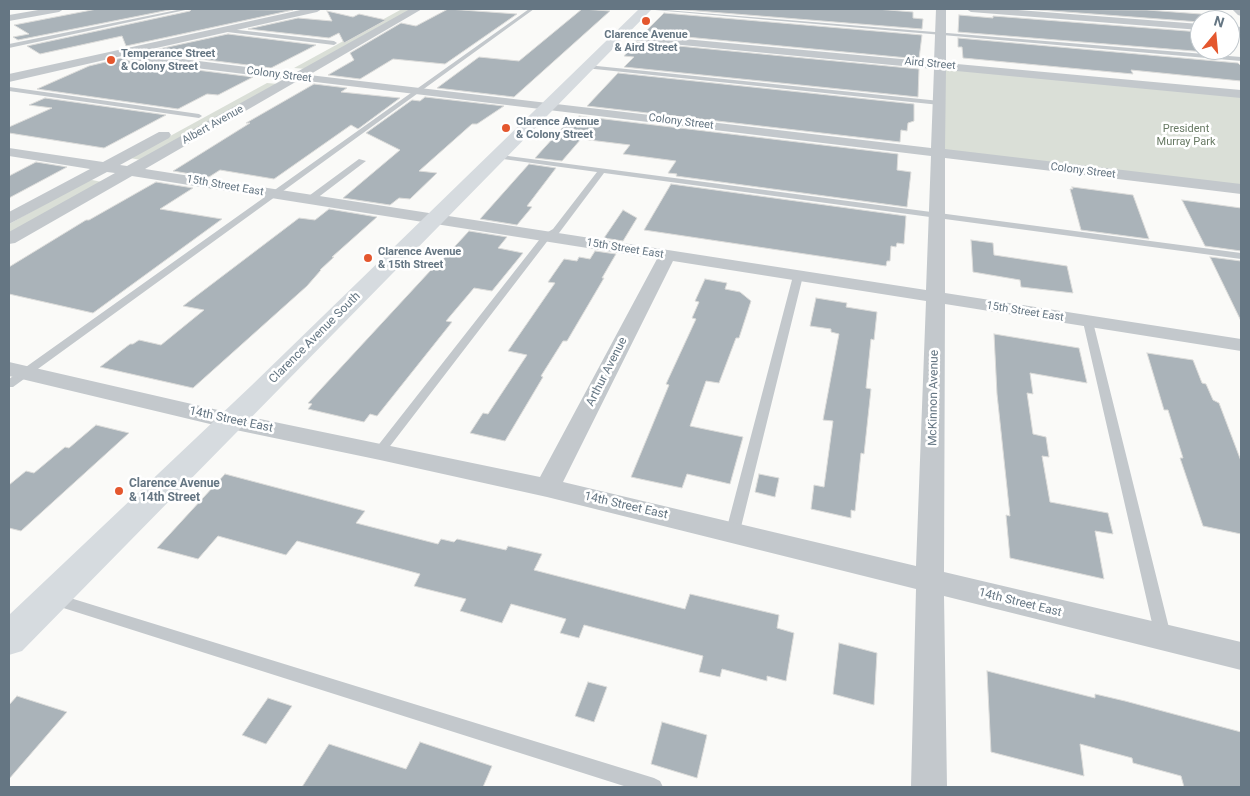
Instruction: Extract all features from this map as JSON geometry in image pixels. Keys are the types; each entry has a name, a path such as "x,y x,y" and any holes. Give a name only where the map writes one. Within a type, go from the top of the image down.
{"main road":[{"name":"Clarence Avenue South","path":"9,639 646,9"}],"street":[{"path":"9,14 37,9"},
{"path":"9,18 59,9"},
{"path":"277,9 290,14"},
{"path":"9,78 317,9"},
{"path":"318,52 396,9"},
{"name":"Albert Avenue","path":"9,239 132,170 296,71 417,9"},
{"name":"McKinnon Avenue","path":"929,787 930,581 941,9"},
{"path":"971,9 1190,26"},
{"path":"1237,9 1241,13"},
{"name":"Aird Street","path":"619,36 1241,94"},
{"name":"Colony Street","path":"122,52 132,57 276,74 296,71 416,91 1241,189"},
{"name":"Albert Avenue","path":"9,220 276,74"},
{"name":"15th Street East","path":"9,152 1241,345"},
{"name":"Arthur Avenue","path":"547,488 667,256"},
{"name":"14th Street East","path":"14,375 380,451 547,488 733,531 1241,656"}],"lane":[{"path":"9,46 188,9"},
{"path":"14,375 532,9"},
{"path":"655,9 1241,59"},
{"path":"221,30 334,43"},
{"path":"588,67 940,103"},
{"path":"9,89 200,116"},
{"path":"496,156 1241,256"},
{"path":"310,200 362,161"},
{"path":"380,451 546,237 556,231 602,170"},
{"path":"733,531 798,276"},
{"path":"1088,322 1163,638"},
{"path":"50,598 654,787"}],"green space":[{"path":"402,9 414,9 306,69 294,68"},
{"name":"President Murray Park","path":"940,65 1241,94 1241,188 939,152"},
{"path":"267,83 278,84 141,160 130,158"},
{"path":"92,180 102,183 9,235 9,224"}],"building":[{"path":"97,9 174,9 18,40 13,37 29,34 14,25"},
{"path":"192,9 293,10 126,46 122,36 40,54 27,46 190,11"},
{"path":"448,9 517,14 445,64 393,59 360,79 328,75 354,60 350,53 401,23 416,26"},
{"path":"582,9 610,11 514,97 437,88 479,57 519,61"},
{"path":"673,9 876,9 913,12 913,18 923,19 922,29"},
{"path":"1026,9 1147,10 1190,13 1190,21"},
{"path":"327,11 353,17 359,14 386,20 344,43 339,33 329,38 248,29 298,18 332,21"},
{"path":"664,13 922,35 919,59 644,33"},
{"path":"959,15 1190,31 1190,51 958,32"},
{"path":"228,34 316,45 271,68 145,52"},
{"path":"958,38 1238,63 1241,66 1241,81 1131,70 1133,74 963,58 962,47 958,47"},
{"path":"636,42 919,69 918,97 624,67 634,57 624,56"},
{"path":"122,58 132,62 253,77 218,95 207,94 178,109 37,89 89,66"},
{"path":"618,73 914,104 914,121 908,123 907,131 901,130 900,142 587,106"},
{"path":"314,84 347,88 341,92 400,98 358,129 351,125 274,179 220,170 209,177 173,171 250,123 246,123"},
{"path":"425,97 504,106 477,124 472,124 419,171 437,173 410,199 399,198 390,205 343,198 400,150 366,133 412,100 420,101"},
{"path":"45,98 166,115 104,148 9,133 9,127 52,108 29,105"},
{"path":"579,116 898,154 897,170 911,172 907,207 676,176 677,174 668,173 676,161 623,154 630,145 581,139 562,161 535,158 565,125 570,126"},
{"path":"36,162 67,167 9,198 9,176"},
{"path":"529,164 556,168 527,206 532,207 517,225 480,219"},
{"path":"156,182 193,188 160,209 222,219 93,313 9,294 9,267 86,220"},
{"path":"671,184 906,216 904,244 897,243 896,247 891,246 890,261 887,261 886,266 644,230"},
{"path":"1072,187 1133,195 1149,239 1081,230 1070,189 1073,189"},
{"path":"1182,200 1241,208 1241,251 1205,246"},
{"path":"329,209 377,217 332,257 334,257 307,286 193,388 100,367 130,344 139,340 161,345 204,310 183,306 299,218 315,220"},
{"path":"623,210 637,218 623,241 604,238"},
{"path":"469,231 507,237 498,248 523,253 492,291 474,288 446,321 452,322 377,416 370,414 364,422 308,409 312,404 308,403"},
{"path":"971,240 993,243 994,255 1067,266 1073,293 1021,287 1020,280 973,272"},
{"path":"595,251 616,254 567,341 563,341 541,376 543,377 505,441 470,433 483,413 488,414 527,355 508,351 555,283 548,282 564,259 577,261 579,257 590,259"},
{"path":"1210,257 1241,261 1241,321"},
{"path":"705,279 727,283 725,289 740,292 751,301 739,338 736,338 719,383 706,381 690,426 743,437 730,484 687,474 682,488 631,477 669,385 666,384 696,319 692,318 699,302 695,301"},
{"path":"816,298 847,303 846,307 877,312 874,340 871,339 866,388 871,389 864,454 861,453 855,511 851,510 851,518 811,509 814,485 824,487 833,421 823,420 839,334 831,332 831,329 810,326"},
{"path":"994,334 1079,348 1087,383 1030,373 1033,394 1027,393 1033,434 1046,437 1049,457 1042,456 1050,502 1108,513 1113,534 1095,531 1104,579 1010,558 1006,515 1010,516 997,394"},
{"path":"1147,353 1193,360 1202,383 1206,384 1213,400 1219,403 1241,461 1241,534 1203,526 1180,458 1183,458 1168,410 1164,410"},
{"path":"96,425 129,433 21,531 9,528 9,485 26,471 34,473 65,447 69,448"},
{"path":"225,474 365,511 356,523 438,544 441,539 454,542 457,539 506,550 508,546 542,554 534,570 685,609 690,594 779,615 777,628 794,633 786,681 767,676 767,681 722,669 720,677 699,672 703,656 584,625 579,638 560,633 566,619 511,604 502,623 460,611 466,599 414,586 420,574 297,541 286,555 218,536 198,559 157,548"},
{"path":"759,474 779,478 775,497 755,492"},
{"path":"839,643 877,653 874,705 833,694"},
{"path":"987,671 1095,698 1095,694 1125,701 1241,732 1241,787 1184,787 1181,776 1133,763 1132,758 1080,744 1084,776 991,752"},
{"path":"588,682 607,687 594,722 575,716"},
{"path":"17,696 67,712 9,779 9,705"},
{"path":"268,698 292,706 266,744 242,735"},
{"path":"662,722 707,735 697,778 651,764"},
{"path":"420,742 492,766 483,787 302,787 329,744 406,769"}],"place":[{"name":"Clarence Avenue & Aird Street","path":"646,21"},
{"name":"Temperance Street & Colony Street","path":"111,60"},
{"name":"Clarence Avenue & Colony Street","path":"506,128"},
{"name":"Clarence Avenue & 15th Street","path":"368,258"},
{"name":"Clarence Avenue & 14th Street","path":"119,491"}]}
